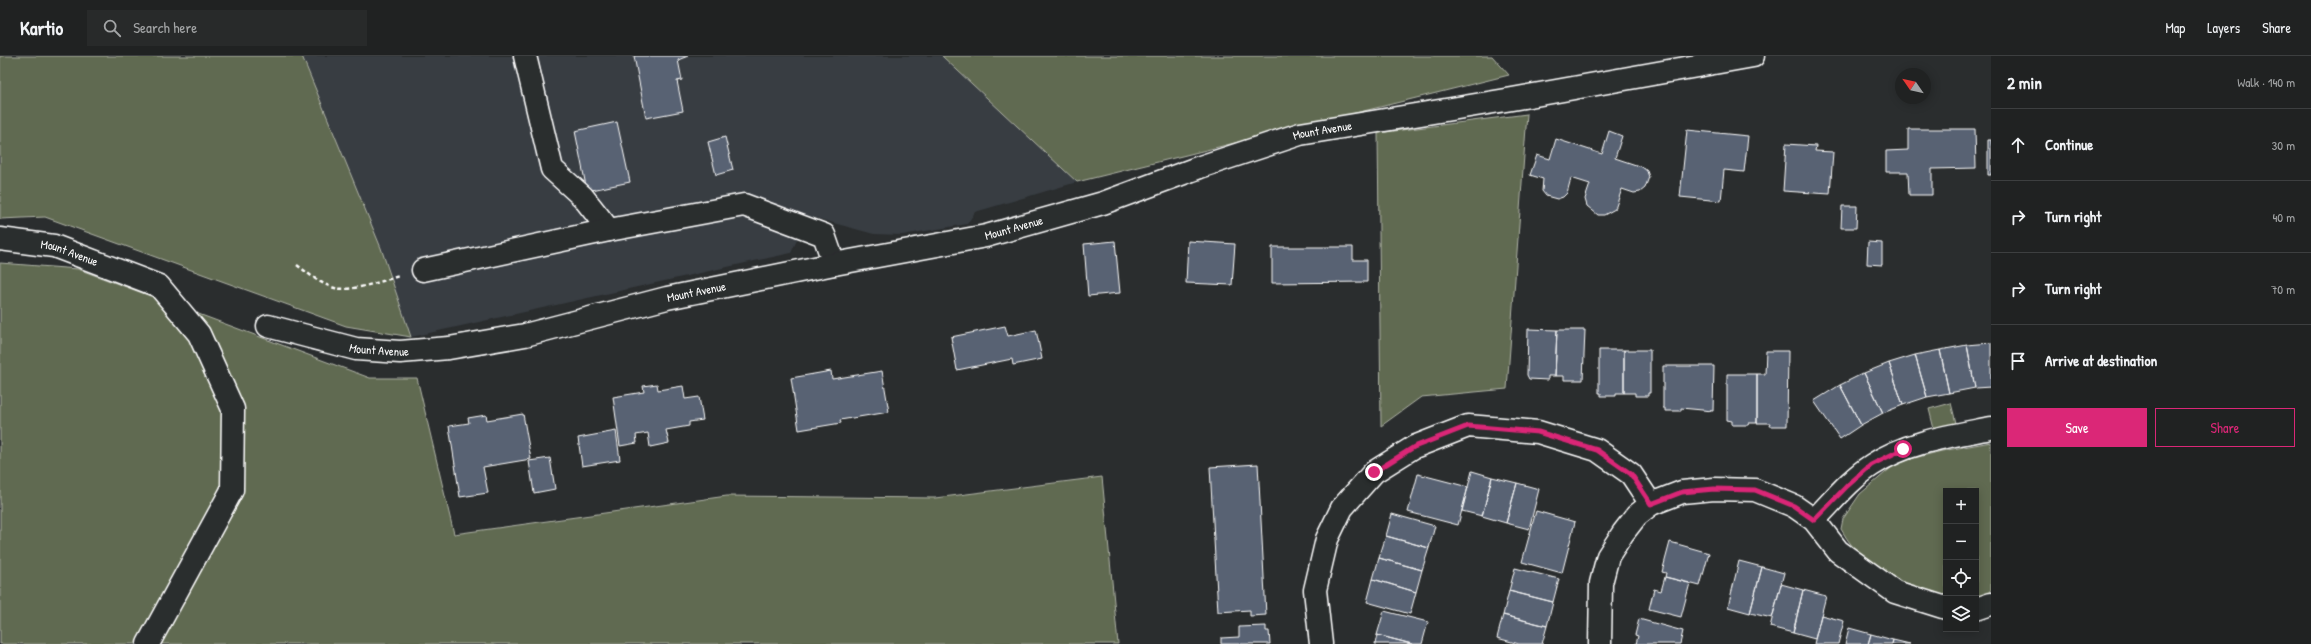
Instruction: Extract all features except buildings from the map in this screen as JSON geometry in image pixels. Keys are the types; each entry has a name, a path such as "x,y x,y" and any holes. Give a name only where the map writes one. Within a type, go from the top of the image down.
{"street":[{"path":"525,56 552,169 583,197 609,230"},
{"name":"Mount Avenue","path":"268,326 356,349 400,352 449,348 525,335 667,298 834,264 986,236 1103,202 1200,167 1300,134 1512,100 1729,58 1753,56"},
{"path":"423,270 609,230 744,204 824,235 834,264"},
{"name":"Mount Avenue","path":"0,239 54,246 159,286 199,334 234,409 232,490 148,644"},
{"path":"1321,644 1315,590 1327,540 1342,508 1374,472 1414,447 1468,426 1538,432 1597,450 1631,474 1651,504"},
{"path":"1814,520 1847,486 1878,462 1903,449 1991,428"},
{"path":"1600,644 1601,583 1608,556 1637,515 1651,504 1682,492 1714,489 1755,490 1794,506 1814,520 1838,551 1895,592 1943,607"},
{"path":"1979,608 1991,604"}],"path":[{"path":"298,265 318,281 336,288 360,287 423,270"}],"shaded area":[{"path":"302,56 942,56 1077,182 975,212 967,224 902,235 874,234 808,216 791,253 411,337 381,248"}],"green space":[{"path":"0,56 302,56 381,248 411,337 346,326 45,217 0,219"},
{"path":"942,56 1492,56 1509,75 1077,182"},
{"path":"1527,114 1507,389 1421,397 1381,426 1378,133"},
{"path":"0,263 78,269 370,378 417,378 454,534 727,496 935,498 1102,477 1118,644 0,644"},
{"path":"1951,403 1956,423 1934,429 1929,409"},
{"path":"1991,442 1991,594 1979,596 1979,488 1943,488 1943,597 1915,592 1896,584 1869,564 1853,548 1841,529 1843,519 1860,494 1898,462 1942,451"}],"route":[{"path":"1374,472 1414,447 1468,426 1538,432 1597,450 1631,474 1651,504 1682,492 1714,489 1755,490 1794,506 1814,520 1847,486 1871,465 1903,449"}]}
